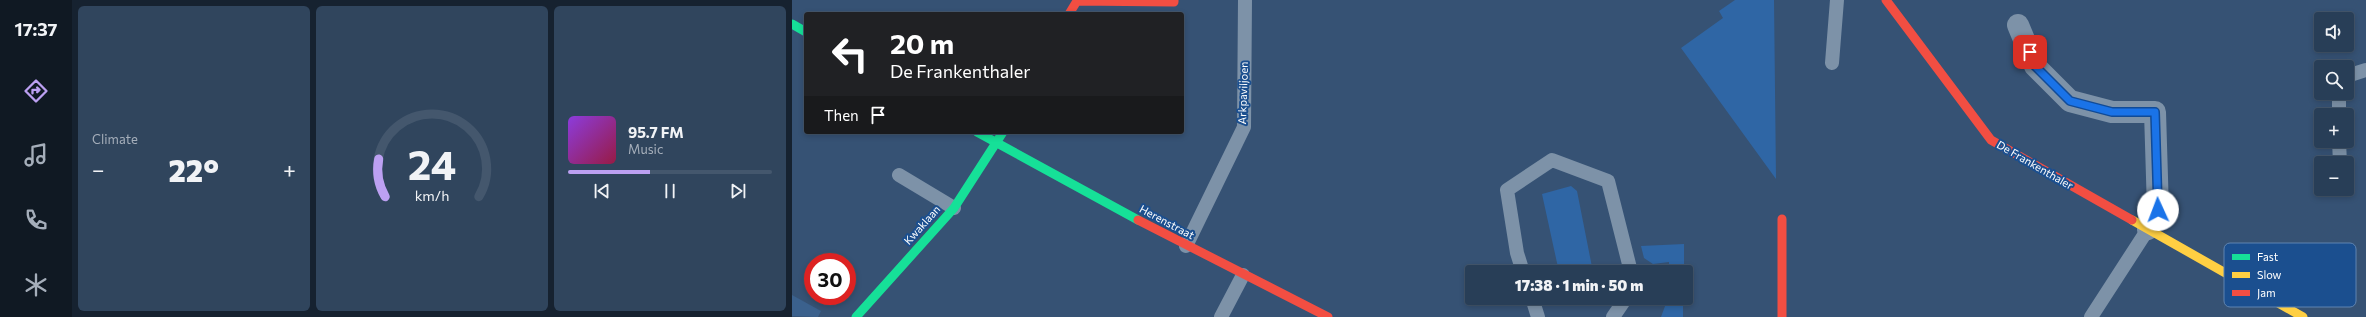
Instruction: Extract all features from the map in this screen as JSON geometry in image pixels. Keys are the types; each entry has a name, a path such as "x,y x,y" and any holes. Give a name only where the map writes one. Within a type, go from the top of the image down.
{"street":[{"path":"1070,12 1076,2 1174,2 1174,0"},
{"name":"De Frankenthaler","path":"1886,0 1991,140 2224,272"},
{"path":"792,24 804,31"},
{"path":"2018,25 2035,66 2070,101 2112,112 2155,112 2158,210 2148,229"},
{"name":"Herenstraat","path":"980,134 1186,246 1328,317"},
{"name":"Kwaklaan","path":"856,317 954,208 1002,134"},
{"path":"1782,219 1782,317"},
{"name":"De Frankenthaler","path":"2285,307 2303,317"}],"lane":[{"name":"Arkpaviljoen","path":"1186,246 1244,127 1245,0"},
{"path":"1832,63 1837,0"},
{"path":"2354,74 2366,70"},
{"path":"1521,265 1517,253 1507,190 1552,160 1608,180 1628,265"},
{"path":"899,175 954,208"},
{"path":"2091,317 2148,229"},
{"path":"1221,317 1242,275"},
{"path":"1534,305 1538,317"},
{"path":"1613,317 1621,305"}],"shaded area":[{"path":"1735,0 1774,0 1776,179 1681,48 1723,18 1719,11"},
{"path":"1571,186 1577,191 1592,265 1557,265 1542,194"},
{"path":"1684,244 1684,265 1669,265 1669,262 1653,264 1644,258 1641,246"},
{"path":"792,295 804,302 804,305 810,305 821,311 818,317 792,316"},
{"path":"1665,305 1683,305 1683,317 1661,317"}],"traffic: fast":[{"path":"792,24 804,31"},
{"path":"981,134 1138,220"},
{"path":"856,317 954,208 1002,134"}],"traffic: slow":[{"path":"2132,220 2224,272"},
{"path":"2285,307 2303,317"}],"traffic: jam":[{"path":"1070,12 1077,1 1174,2 1174,0"},
{"path":"1886,0 1991,140 2132,220"},
{"path":"1782,219 1782,317"},
{"path":"1138,220 1328,317"}],"route":[{"path":"2030,52 2035,66 2070,101 2112,112 2155,112 2158,210"}]}
